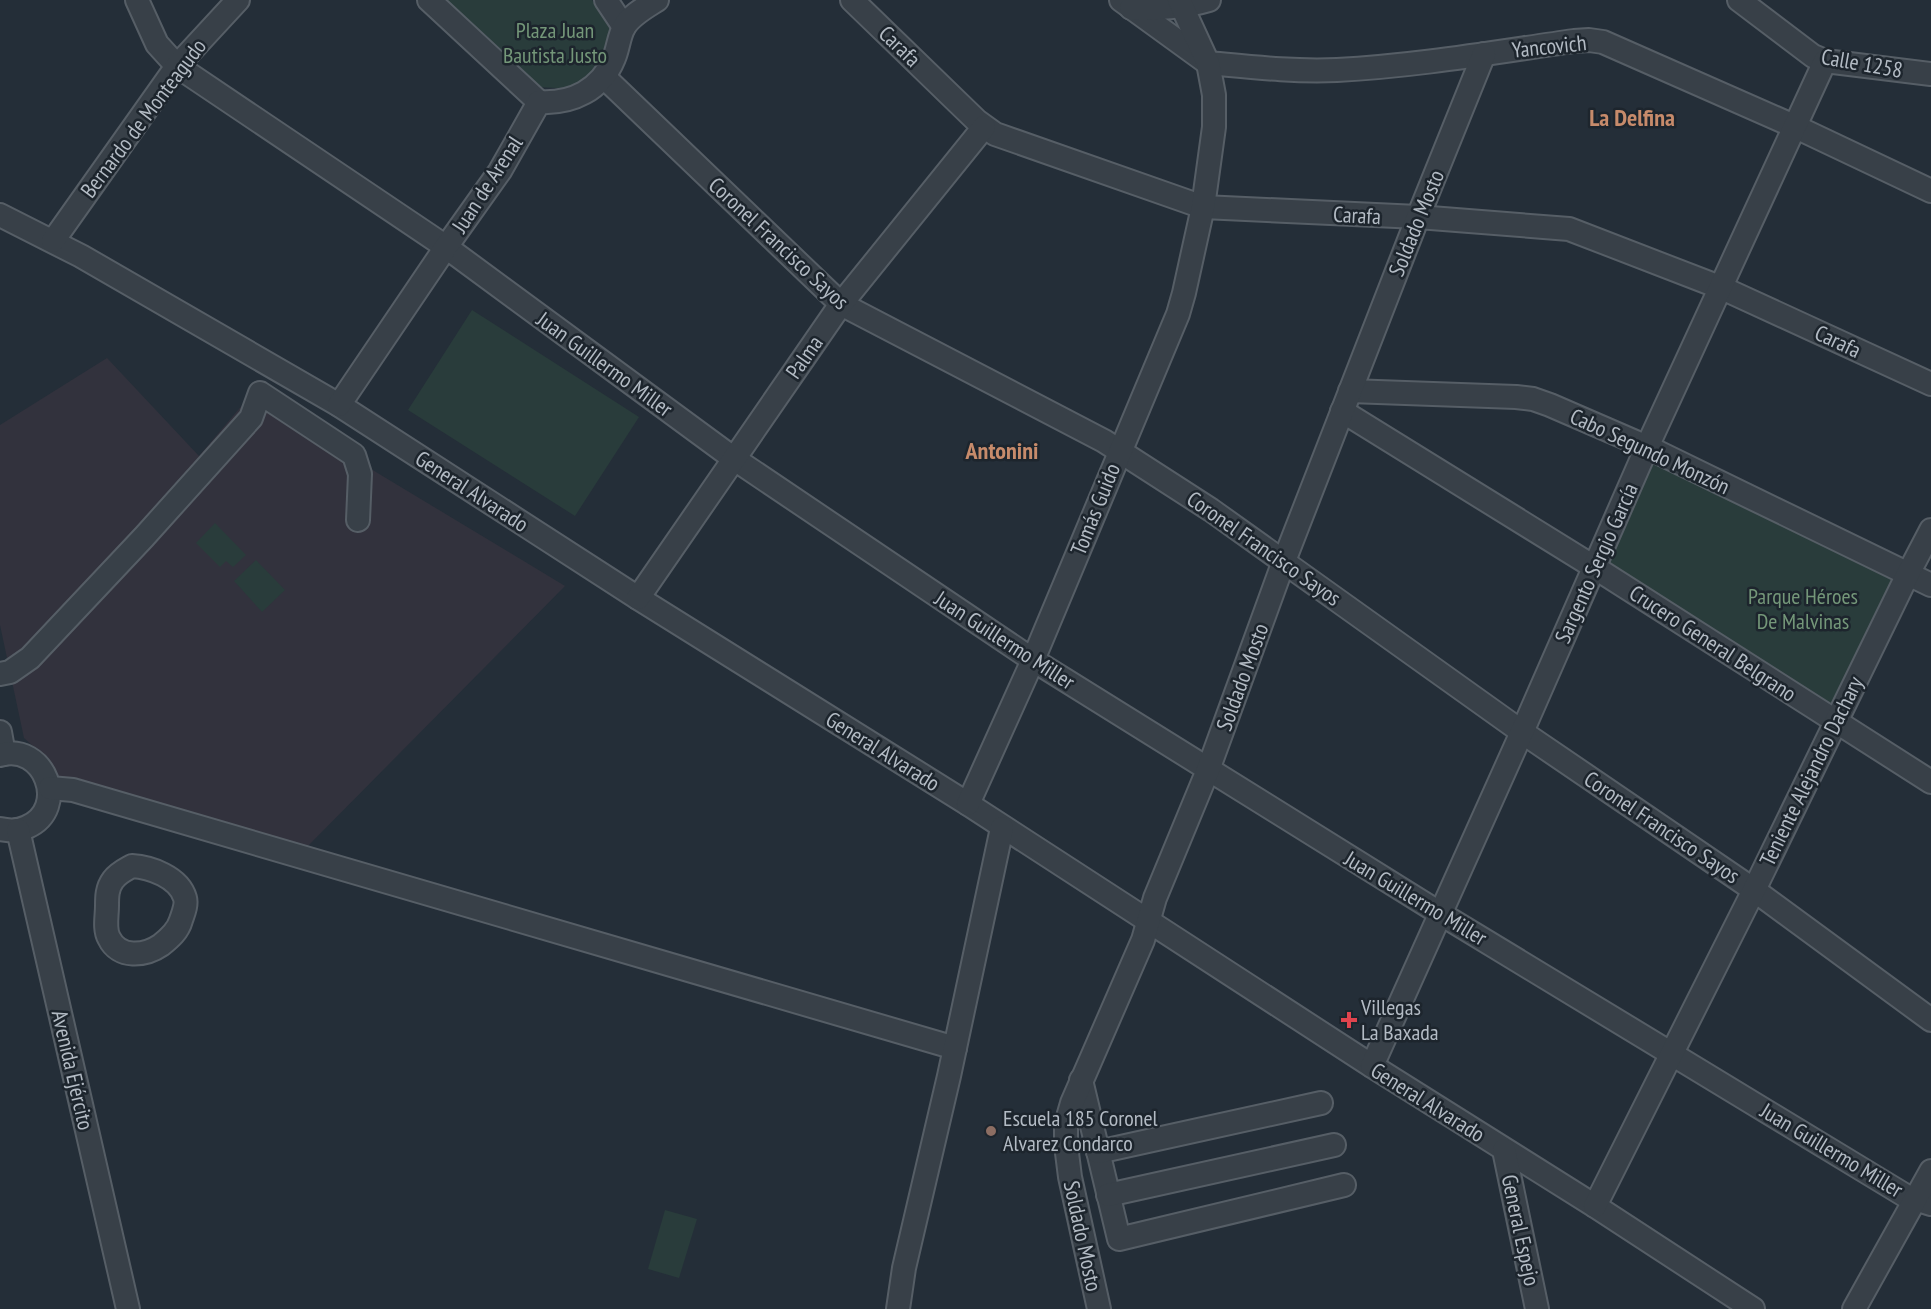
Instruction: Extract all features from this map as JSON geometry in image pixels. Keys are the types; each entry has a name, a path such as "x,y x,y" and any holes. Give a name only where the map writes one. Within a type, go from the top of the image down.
{"street":[{"name":"Juan Guillermo Miller","path":"136,0 157,44 177,66 446,247 733,458 1033,660 1441,914 1923,1202"},
{"name":"Bernardo de Monteagudo","path":"53,241 177,66 238,0"},
{"path":"429,0 539,102 554,103 588,92 604,77 614,60 624,27 635,15 657,0"},
{"path":"606,0 624,27"},
{"name":"Carafa","path":"852,0 984,127 995,134 1203,207 1418,217 1569,229 1722,288 1931,384"},
{"path":"1126,4 1162,9 1209,0"},
{"name":"Calle 1258","path":"1739,0 1813,56 1825,61 1931,74"},
{"path":"1126,4 1208,63"},
{"path":"1181,4 1208,63 1214,95 1214,127 1203,207"},
{"name":"Yancovich","path":"1208,63 1278,70 1336,70 1407,64 1574,41 1603,42 1796,127 1931,190"},
{"name":"Soldado Mosto","path":"1099,1309 1070,1178 1066,1124 1072,1103 1143,940 1155,898 1208,770 1284,561 1484,54"},
{"name":"Sargento Sergio García","path":"1372,1066 1647,447 1825,61"},
{"name":"Coronel Francisco Sayos","path":"604,77 842,304 1119,451 1211,510 1522,732 1754,890 1931,1020"},
{"name":"Juan de Arenal","path":"339,405 500,171 539,102"},
{"name":"Palma","path":"638,597 842,304 984,127"},
{"name":"Tomás Guido","path":"968,804 1033,660 1178,314 1203,207"},
{"name":"General Alvarado","path":"0,215 53,241 339,405 638,597 968,804 1148,922 1753,1309"},
{"path":"0,674 10,672 30,658 144,537 251,418 260,393 354,455 360,474 358,520"},
{"name":"Cabo Segundo Monzón","path":"1346,401 1533,399 1647,447 1931,585"},
{"name":"Crucero General Belgrano","path":"1346,401 1594,567 1931,782"},
{"name":"Teniente Alejandro Dachary","path":"1595,1206 1931,530"},
{"path":"1,747 29,757 39,765 46,775 50,788 46,810 39,819 29,826 9,829"},
{"path":"50,788 73,790 955,1048"},
{"path":"898,1309 904,1268 955,1048 1002,828"},
{"name":"Avenida Ejército","path":"9,829 128,1309"},
{"path":"1081,1080 1119,1239 1344,1185"},
{"path":"1098,1152 1321,1103"},
{"path":"1066,1124 1091,1127"},
{"path":"1108,1195 1334,1145"},
{"name":"General Espejo","path":"1504,1150 1537,1309"},
{"path":"1854,1309 1923,1202 1931,1171"}],"shaded area":[{"path":"107,358 199,456 250,396 565,586 303,851 62,781 42,754 24,738 0,625 0,425"}],"green space":[{"name":"Plaza Juan Bautista Justo","path":"445,0 592,0 612,26 603,55 592,72 585,78 567,87 538,87"},
{"path":"472,310 639,417 575,516 408,410"},
{"name":"Parque Héroes De Malvinas","path":"1647,447 1908,574 1835,721 1594,567"},
{"path":"215,523 246,555 233,567 226,561 220,567 196,543"},
{"path":"256,560 285,590 262,612 234,581"},
{"path":"665,1210 697,1219 679,1278 648,1269"}],"place":[{"name":"Villegas La Baxada","path":"1349,1020"},
{"name":"Escuela 185 Coronel Alvarez Condarco","path":"991,1131"}],"district":[{"name":"La Delfina","path":"1632,118"},
{"name":"Antonini","path":"1002,451"}]}
